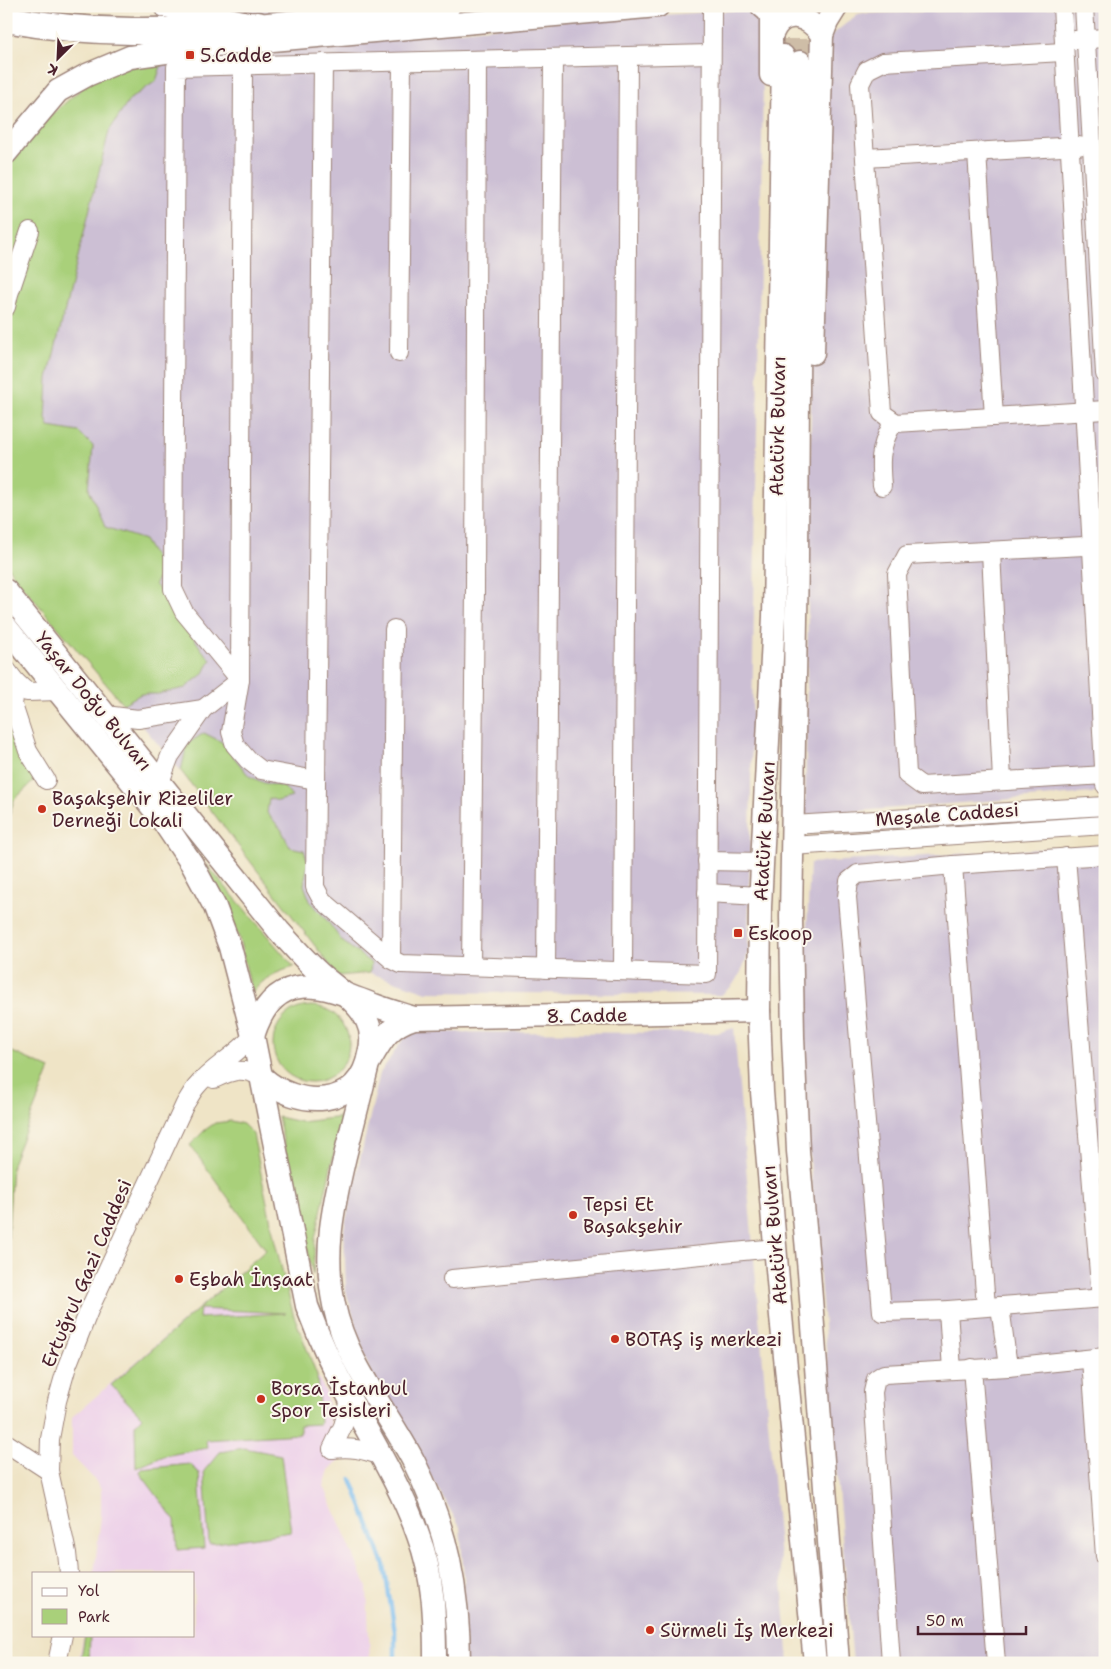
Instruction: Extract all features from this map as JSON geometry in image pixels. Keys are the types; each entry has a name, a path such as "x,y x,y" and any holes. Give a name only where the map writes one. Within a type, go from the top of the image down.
{"highway":[{"path":"6,19 71,29 122,31 223,29 258,25"},
{"path":"6,34 104,46 148,44 215,45"}],"main road":[{"path":"165,6 258,25 443,6"},
{"path":"6,153 58,91 87,75 130,57 215,45 658,6"},
{"path":"762,6 769,12 772,34 763,532 774,616"},
{"path":"797,559 810,480 822,35 826,22 837,6"},
{"path":"772,34 779,22 794,17 810,21 822,35"},
{"name":"Atatürk Bulvarı","path":"815,1663 775,1248 762,1092 759,1011 760,896 774,616 792,59 797,559 792,835 793,1017 798,1150 838,1663"},
{"name":"Yaşar Doğu Bulvarı","path":"6,591 280,931 315,970 355,1004 368,1022 371,1046 368,1064 330,1226 329,1264 333,1304 341,1331 354,1360 414,1461 439,1519 448,1551 454,1591 459,1663"},
{"name":"Yaşar Doğu Bulvarı","path":"6,627 161,818 192,864 215,907 230,947 253,1036 307,1306 323,1348 402,1495 419,1537 430,1576 435,1610 435,1663"},
{"path":"764,821 792,835"},
{"path":"253,1036 256,1026 268,1006 286,991 299,986 315,986 339,991 414,1018"},
{"name":"8. Cadde","path":"414,1018 759,1011"},
{"name":"Yaşar Doğu Bulvarı","path":"262,1076 277,1088 297,1097 311,1100 341,1094 349,1090 357,1081 379,1044 394,1027 400,1022 414,1018"}],"street":[{"path":"323,64 316,887 322,900 391,959 401,964 706,974 712,6"},
{"path":"1062,6 1084,411 1098,545 1105,785"},
{"path":"1084,6 1086,39 1099,145 1105,374"},
{"path":"1105,38 1086,39 1063,46 883,62 867,70 860,84 882,413 896,423 1105,410"},
{"path":"240,680 184,612 173,590 176,67 711,54"},
{"path":"623,972 628,56"},
{"path":"546,969 553,58"},
{"path":"470,966 475,590 477,60"},
{"path":"399,352 402,62"},
{"path":"243,65 240,680 231,732 235,745 248,760 261,770 316,780"},
{"path":"865,158 1099,145"},
{"path":"977,152 994,417"},
{"path":"6,307 30,231"},
{"path":"882,486 880,452 891,427 890,419"},
{"path":"1098,545 908,555 897,574 907,775 922,786 1104,775"},
{"path":"991,551 1002,781"},
{"path":"391,959 394,629"},
{"path":"11,676 27,692 58,691"},
{"path":"11,676 13,705 28,751 46,780"},
{"path":"160,782 170,756 203,709 240,680"},
{"path":"105,715 138,719 203,709"},
{"name":"Meşale Caddesi","path":"792,835 1105,806"},
{"name":"Meşale Caddesi","path":"792,835 1105,825"},
{"path":"1066,857 1103,1299 948,1310 882,1312 847,897 849,881 858,874 953,865 1066,857 1105,855"},
{"path":"707,861 762,862"},
{"path":"953,865 993,1306 1008,1367"},
{"path":"707,893 760,896"},
{"name":"Ertuğrul Gazi Caddesi","path":"69,1572 67,1553 49,1471 52,1429 57,1400 67,1366 107,1273 185,1104 195,1088 208,1075 243,1048 253,1036"},
{"path":"195,1088 239,1069 262,1076"},
{"path":"452,1279 775,1248"},
{"path":"948,1310 952,1370"},
{"path":"891,1663 873,1392 876,1379 884,1374 1008,1367 1098,1358 1105,1556"},
{"path":"972,1368 996,1663"},
{"path":"350,1400 344,1426 332,1449 361,1449 381,1456"},
{"path":"6,1443 49,1471"},
{"path":"57,1663 63,1636"}],"shaded area":[{"path":"185,6 357,6 224,17"},
{"path":"1105,6 1105,792 805,815 816,65 828,38 858,14"},
{"path":"743,10 759,14 764,25 748,954 741,972 732,986 721,995 427,992 370,973 338,976 181,771 14,576 6,564 6,168 126,63 563,21"},
{"name":"Eskoop","path":"1105,845 1105,1663 853,1663 801,1057 810,863"},
{"path":"734,1028 789,1663 465,1663 464,1577 460,1527 369,1369 346,1291 344,1229 380,1073 408,1032 717,1033"},
{"path":"275,1242 293,1313 326,1393 331,1427 340,1459 329,1470 324,1486 367,1587 370,1663 78,1663 84,1636 195,1636 195,1572 94,1572 101,1516 101,1489 72,1456 72,1417"}],"green space":[{"path":"163,60 156,81 130,99 109,131 48,378 46,418 49,427 79,432 93,446 89,489 105,527 144,540 162,570 155,584 202,650 211,659 204,673 185,688 158,694 141,694 123,704 14,576 6,564 6,168 48,118 98,74"},
{"path":"6,709 37,778 14,800 6,826"},
{"path":"204,733 222,742 249,776 264,783 284,787 292,797 278,801 269,798 267,813 281,829 290,847 304,850 308,862 304,885 310,901 342,941 371,963 370,973 338,976 181,771 187,744"},
{"path":"206,864 294,967 270,976 252,993 239,938"},
{"path":"319,1006 332,1012 343,1023 349,1036 347,1059 332,1076 319,1082 303,1082 290,1076 275,1059 273,1036 279,1023 296,1008"},
{"path":"6,1049 50,1069 12,1164 8,1239 10,1355 6,1373"},
{"path":"278,1117 301,1122 342,1117 315,1239 313,1275"},
{"path":"231,1121 243,1124 253,1134 275,1242 293,1313 317,1375 320,1424 300,1425 300,1434 206,1440 207,1448 164,1456 136,1468 135,1425 142,1417 111,1385 266,1250 190,1145 215,1123","holes":["200,1309 286,1313 199,1318"]},
{"path":"244,1448 281,1455 291,1532 209,1544 204,1471 220,1452"},
{"path":"190,1464 199,1473 204,1548 177,1550 175,1520 140,1473 141,1469"},
{"path":"85,1636 90,1636 89,1663 80,1663"}],"waterway":[{"path":"351,1479 384,1565 395,1631 395,1663"}],"tunnel":[{"path":"783,6 783,56"},
{"path":"799,6 800,62"}],"place":[{"name":"5.Cadde","path":"190,55"},
{"name":"Başakşehir Rizeliler Derneği Lokali","path":"42,809"},
{"name":"Eskoop","path":"738,933"},
{"name":"Tepsi Et Başakşehir","path":"573,1215"},
{"name":"Eşbah İnşaat","path":"179,1279"},
{"name":"BOTAŞ iş merkezi","path":"615,1339"},
{"name":"Borsa İstanbul Spor Tesisleri","path":"261,1399"},
{"name":"Sürmeli İş Merkezi","path":"650,1630"}]}
